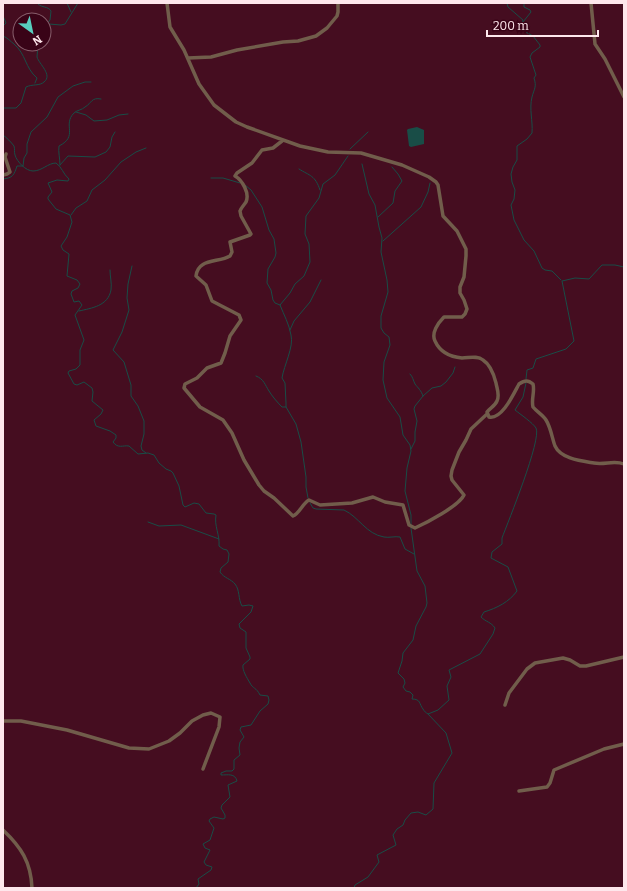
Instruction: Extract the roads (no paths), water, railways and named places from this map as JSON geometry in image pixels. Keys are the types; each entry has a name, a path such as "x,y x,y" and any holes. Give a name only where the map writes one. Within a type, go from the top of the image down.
{"street":[{"path":"166,3 170,27 188,58 198,84 214,105 240,125 300,146 328,152 352,152 411,168 436,182 438,185 443,216 457,231 466,249 466,268 460,293 467,309 466,314 462,317 444,317 438,323 434,334 434,339 441,350 450,355 461,358 479,357 487,363 495,378 498,397 495,405 488,410 487,414 471,429 459,452 452,470 452,480 464,495 462,499 451,508 415,528 409,525 403,505 385,502 373,497 352,503 320,505 309,500 297,514 293,516 259,485 244,460 232,432 223,420 200,407 184,388 185,384 197,378 207,368 221,363 230,336 241,320 239,315 212,301 206,285 196,276 199,267 203,264 230,256 232,252 230,242 251,234 240,211 246,201 246,192 242,181 235,176 236,173 252,163 262,150 273,148 282,140"},
{"path":"188,58 211,57 237,50 283,42 298,41 316,36 327,28 337,16 338,3"},
{"path":"591,3 595,44 605,59 624,97"},
{"path":"3,175 10,172 6,160 6,154"},
{"path":"487,414 491,418 500,414 520,384 524,381 529,381 534,384 532,398 533,407 545,419 556,448 560,453 567,457 595,463 606,464 617,461 624,464"},
{"path":"505,705 509,693 527,669 535,663 563,658 580,666 586,666 624,657"},
{"path":"3,721 21,721 68,730 128,748 149,750 169,741 192,721 203,715 211,713 220,717 219,727 203,770"},
{"path":"519,791 547,787 550,783 554,770 604,749 624,744"},
{"path":"3,830 20,848 30,872 32,888"}],"water":[{"path":"417,127 424,130 424,144 411,147 409,146 407,130"}],"waterway":[{"path":"67,3 71,12"},
{"path":"52,24 65,24 78,3"},
{"path":"507,3 508,7 523,20 521,26 522,30 533,36 540,45 540,47 532,53 530,57 536,75 534,78 535,86 531,102 532,133 527,139 517,146 517,160 511,174 515,190 514,199 511,205 514,220 524,240 534,251 542,268 552,271 561,280"},
{"path":"523,22 531,12 524,7 524,3"},
{"path":"38,4 48,8 51,12"},
{"path":"3,16 6,23 3,26"},
{"path":"3,36 14,44 21,52 30,70 37,78 35,83"},
{"path":"3,108 16,108 21,103 26,87 40,84 46,79 47,76 45,70 37,57 37,52"},
{"path":"3,179 13,176 17,166 23,166 31,132 47,117 58,97 73,86 85,82 91,82"},
{"path":"60,165 59,146 68,138 69,122 71,117 75,112 84,108 93,100 101,99"},
{"path":"76,112 86,115 94,121 107,120 119,115 128,114"},
{"path":"60,165 68,156 95,157 106,152 110,147 112,137 115,132"},
{"path":"350,149 368,132"},
{"path":"3,135 14,146 16,158 25,168 30,171 36,171 50,164 56,163 60,166 69,179 68,181 57,180 48,183 52,192 48,199 56,209 70,215 72,222 67,237 61,246 63,250 69,254 67,276 77,280 80,284 78,288 72,291 71,294 74,302 79,301 82,305 75,315 84,340 80,350 80,365 68,373 74,384 77,385 84,382 92,388 92,401 103,410 94,420 96,426 116,435 113,442 115,444 129,446 138,454 148,453 154,455 159,463 173,473 179,486 183,505 185,507 194,503 199,504 206,513 216,515 219,546 227,550 229,554 228,562 221,568 220,572 237,586 242,606 253,606 251,612 239,624 240,628 246,632 246,648 250,657 250,659 243,665 243,669 252,686 260,695 268,696 269,700 268,704 260,711 251,725 241,727 240,730 244,737 240,742 240,755 234,760 234,769 232,771 221,773 221,775 233,776 237,781 228,785 230,797 221,808 225,818 214,817 209,821 214,828 210,840 203,844 205,848 210,850 204,862 206,865 212,867 211,870 198,879 199,884 196,888"},
{"path":"71,215 76,208 87,201 92,190 105,180 121,162 136,152 146,148"},
{"path":"308,498 301,442 296,424 286,407 285,383 282,378 292,340 289,327 280,305 295,284 304,276 310,262 309,244 305,234 306,216 319,198 323,184 335,175 348,156"},
{"path":"362,164 369,194 375,205 382,238 381,252 387,280 388,292 381,316 381,328 389,337 390,345 384,362 383,380 387,398 400,417 403,435 410,445 411,451 407,468 405,491 411,515 411,525"},
{"path":"378,217 393,203 395,191 402,181 392,167"},
{"path":"299,169 314,179 320,190"},
{"path":"211,178 223,178 240,183"},
{"path":"383,241 421,207 428,192 430,183"},
{"path":"245,185 251,190 262,207 269,230 274,239 276,253 268,269 267,283 271,290 273,300 275,303 280,305"},
{"path":"526,379 527,370 533,368 536,359 566,349 574,341 562,281 575,278 589,279 602,265 624,267"},
{"path":"132,266 127,298 129,310 122,332 113,350 124,362 131,385 131,396 138,406 144,421 144,434 141,446 142,450 146,453"},
{"path":"79,311 89,309 107,300 111,290 110,270"},
{"path":"290,330 294,321 310,302 321,280"},
{"path":"411,449 415,441 417,421 414,409 415,406 432,388 441,386 446,382 453,373 455,367"},
{"path":"410,374 423,396"},
{"path":"256,376 263,380 280,405 282,407 286,407"},
{"path":"354,888 355,885 368,877 379,862 377,855 396,845 393,835 397,829 403,825 411,813 418,812 426,815 433,809 434,783 452,753 446,733 428,714 438,710 449,700 447,686 451,677 449,670 480,654 493,634 495,628 492,624 481,617 484,612 494,609 502,604 517,591 508,567 491,558 492,552 502,544 502,538 524,481 537,435 536,428 515,410 523,397 526,383"},
{"path":"310,503 313,508 316,509 344,510 367,529 378,535 386,537 400,537 405,549 414,554"},
{"path":"148,522 159,526 181,525 219,539"},
{"path":"411,528 417,571 425,586 427,603 416,626 413,640 403,653 398,673 404,679 405,683 403,687 406,691 413,695 412,699 418,701 428,714"}]}
